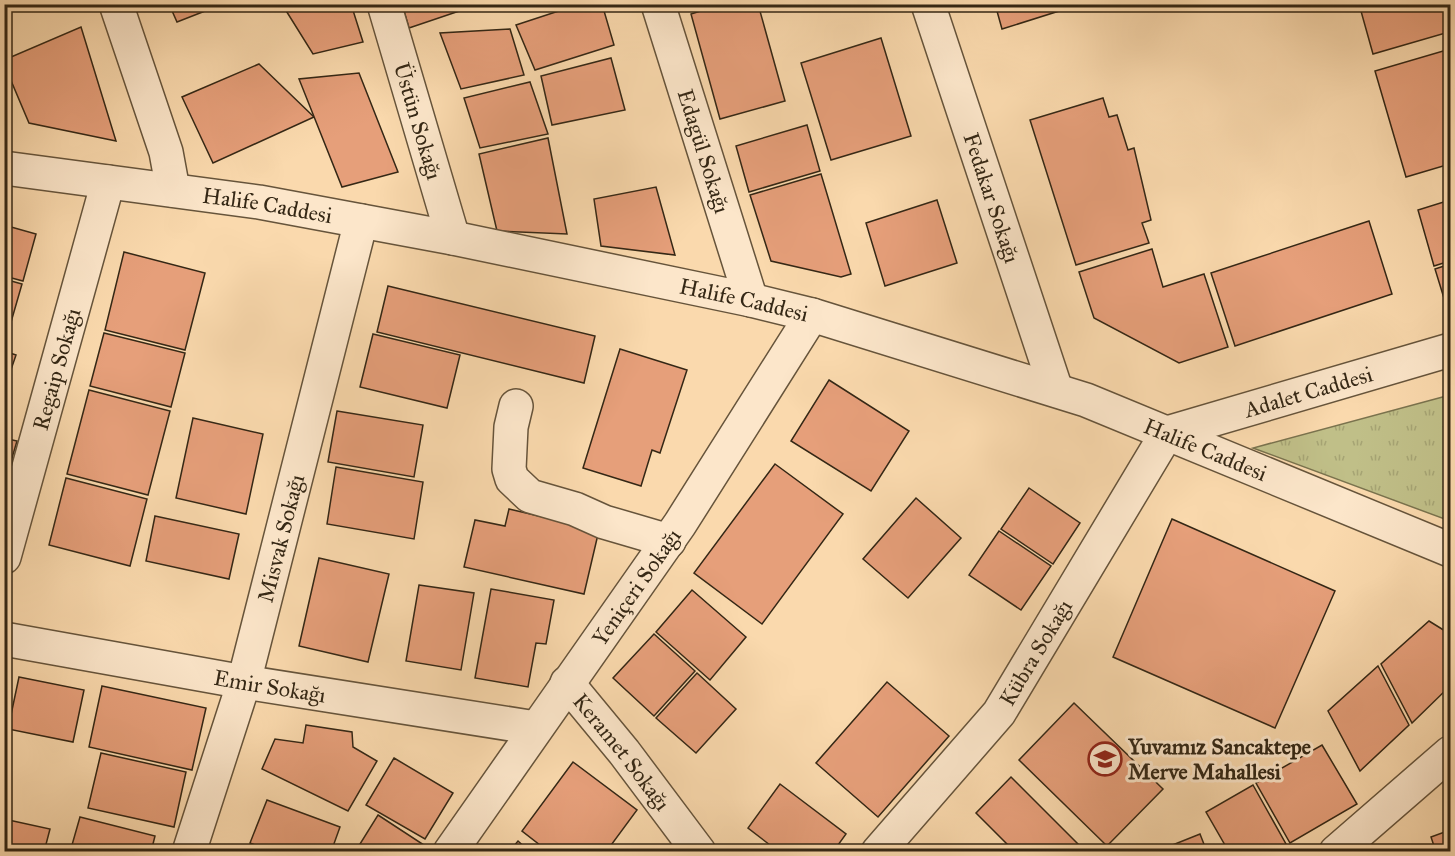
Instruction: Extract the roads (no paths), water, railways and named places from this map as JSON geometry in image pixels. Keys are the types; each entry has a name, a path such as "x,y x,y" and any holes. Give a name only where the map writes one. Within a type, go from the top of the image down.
{"street":[{"path":"116,4 166,152 173,190"},
{"name":"Üstün Sokağı","path":"384,4 453,238"},
{"name":"Edagül Sokağı","path":"658,4 751,300"},
{"name":"Fedakar Sokağı","path":"928,4 1056,390"},
{"name":"Halife Caddesi","path":"4,168 259,202 453,238 751,300 812,315 1086,400 1450,550"},
{"name":"Regaip Sokağı","path":"4,557 108,182"},
{"name":"Misvak Sokağı","path":"189,852 244,682 361,221"},
{"name":"Yeniçeri Sokağı","path":"450,852 669,541 812,315"},
{"name":"Adalet Caddesi","path":"1167,433 1450,350"},
{"path":"516,406 511,428 509,469 512,479 530,496 575,509 604,522 669,541"},
{"name":"Kübra Sokağı","path":"878,852 999,713 1167,433"},
{"name":"Emir Sokağı","path":"4,639 244,682 536,728"},
{"name":"Keramet Sokağı","path":"567,683 624,752 699,852"},
{"path":"1336,852 1450,753"}],"place":[{"name":"Yuvamız Sancaktepe Merve Mahallesi","path":"1105,759"}]}
